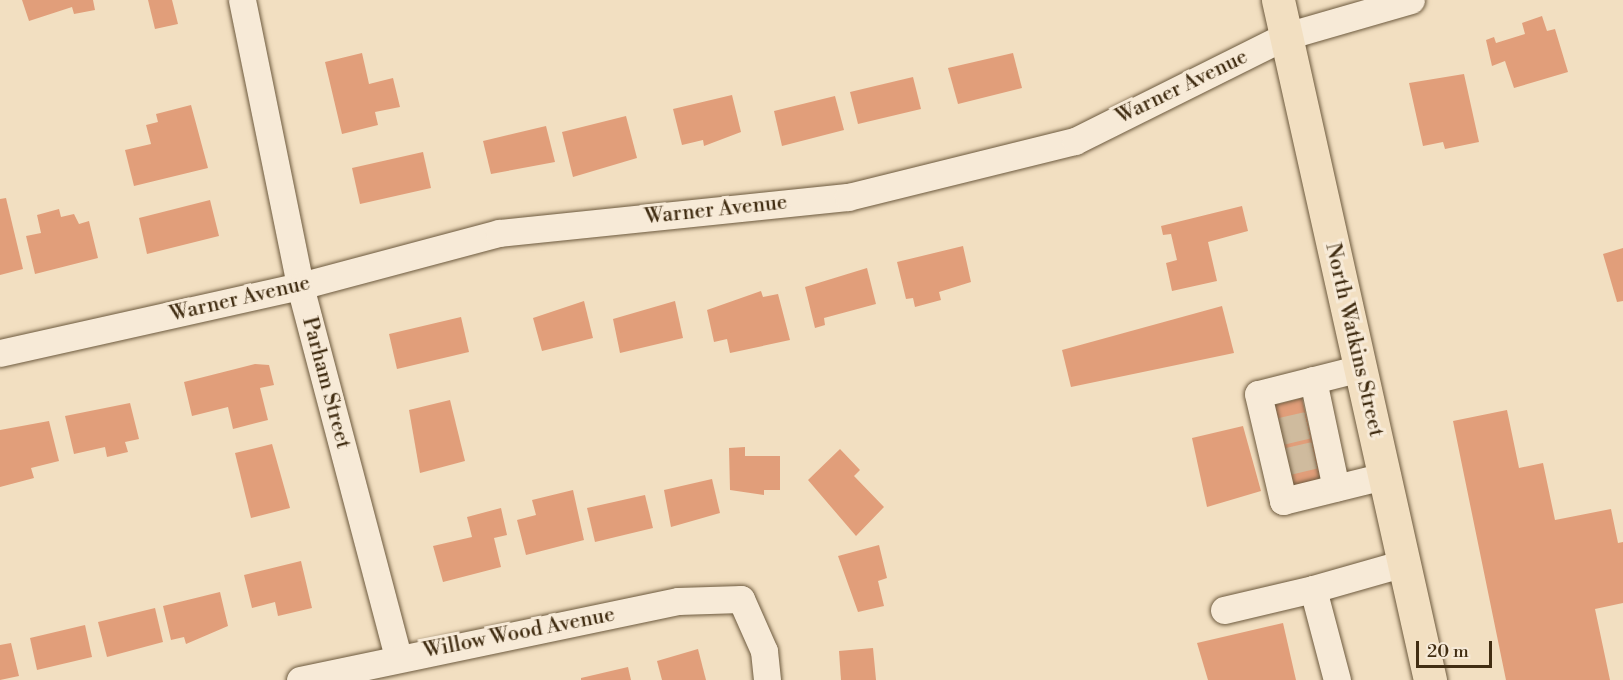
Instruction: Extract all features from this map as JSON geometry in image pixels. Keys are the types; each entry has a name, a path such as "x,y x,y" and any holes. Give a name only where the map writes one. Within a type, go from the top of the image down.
{"main road":[{"name":"North Watkins Street","path":"1278,0 1430,680"}],"street":[{"name":"Parham Street","path":"242,0 300,286 398,657"},
{"name":"Warner Avenue","path":"0,353 300,286 499,232 848,197 1075,141 1286,36 1411,0"},
{"path":"1360,368 1258,394 1274,432 1281,462 1282,501 1384,476"},
{"path":"1313,380 1315,423 1322,453 1336,488"},
{"path":"1224,610 1313,589 1404,563"},
{"path":"1313,589 1337,680"},
{"name":"Willow Wood Avenue","path":"300,680 398,657 678,601 741,599 764,651 767,680"}],"building":[{"path":"22,0 93,0 95,10 74,14 72,7 29,21"},
{"path":"148,0 172,0 178,24 155,29"},
{"path":"1542,16 1547,31 1555,29 1568,72 1514,88 1505,61 1492,66 1486,40 1494,37 1496,43 1525,34 1522,23"},
{"path":"362,53 369,84 393,78 400,107 375,112 378,125 342,134 325,62"},
{"path":"1013,53 1022,88 958,104 948,68"},
{"path":"1464,74 1479,142 1445,149 1443,142 1423,146 1409,83"},
{"path":"913,77 921,109 858,124 850,92"},
{"path":"732,95 741,132 704,146 703,140 682,145 673,109"},
{"path":"835,96 844,130 782,146 774,111"},
{"path":"191,105 208,168 134,186 125,150 151,144 146,125 158,122 156,114"},
{"path":"626,116 637,158 573,177 562,132"},
{"path":"546,126 555,162 491,174 483,141"},
{"path":"423,152 431,188 360,204 352,168"},
{"path":"6,198 23,269 0,275 0,199"},
{"path":"210,200 219,236 147,254 139,218"},
{"path":"1242,206 1248,231 1208,242 1217,281 1172,291 1166,263 1177,260 1171,234 1163,235 1161,226"},
{"path":"59,209 61,217 74,214 79,224 89,221 98,258 35,274 26,236 41,233 37,215"},
{"path":"963,246 971,282 939,292 941,300 915,307 913,298 906,299 897,262"},
{"path":"1623,248 1623,301 1617,302 1603,254"},
{"path":"867,268 876,304 824,318 825,325 815,328 805,287"},
{"path":"761,291 763,297 778,294 790,340 730,353 727,339 714,342 707,310"},
{"path":"584,301 593,338 542,351 533,318"},
{"path":"675,301 683,338 620,353 613,319"},
{"path":"1222,306 1234,353 1071,387 1062,350"},
{"path":"461,317 469,352 397,369 389,334"},
{"path":"255,364 269,365 274,385 260,388 268,420 233,429 228,407 192,416 184,382"},
{"path":"1302,398 1321,480 1294,487 1275,405"},
{"path":"450,400 465,461 420,473 409,410"},
{"path":"130,403 139,439 125,442 128,452 107,457 105,447 74,454 65,416"},
{"path":"1507,410 1519,468 1543,463 1555,520 1611,509 1618,543 1623,542 1623,603 1595,609 1610,680 1506,680 1453,421"},
{"path":"49,421 59,461 31,468 34,478 0,487 0,430"},
{"path":"1243,426 1261,491 1207,507 1192,438"},
{"path":"272,444 290,508 251,518 235,453"},
{"path":"745,447 745,456 780,456 780,490 764,490 764,495 730,490 729,448"},
{"path":"840,449 860,470 854,476 884,507 856,536 808,480"},
{"path":"712,479 720,513 671,527 664,490"},
{"path":"573,490 584,540 526,555 517,520 536,515 532,500"},
{"path":"645,495 653,528 595,542 587,508"},
{"path":"501,508 507,535 494,538 501,567 443,582 433,546 472,537 467,517"},
{"path":"879,545 887,578 878,581 884,606 858,612 838,556"},
{"path":"301,561 312,608 278,616 275,602 252,608 244,575"},
{"path":"220,592 228,626 186,644 184,637 171,640 163,606"},
{"path":"155,608 163,642 107,657 98,622"},
{"path":"1283,623 1296,680 1208,680 1197,643"},
{"path":"85,625 92,657 37,670 30,638"},
{"path":"11,643 19,676 0,680 0,645"},
{"path":"873,648 876,680 841,680 839,651"},
{"path":"698,649 706,680 662,680 657,661"},
{"path":"628,667 631,680 581,680 581,678"}],"tunnel":[{"path":"1281,431 1308,425"},
{"path":"1288,461 1315,455"}]}
